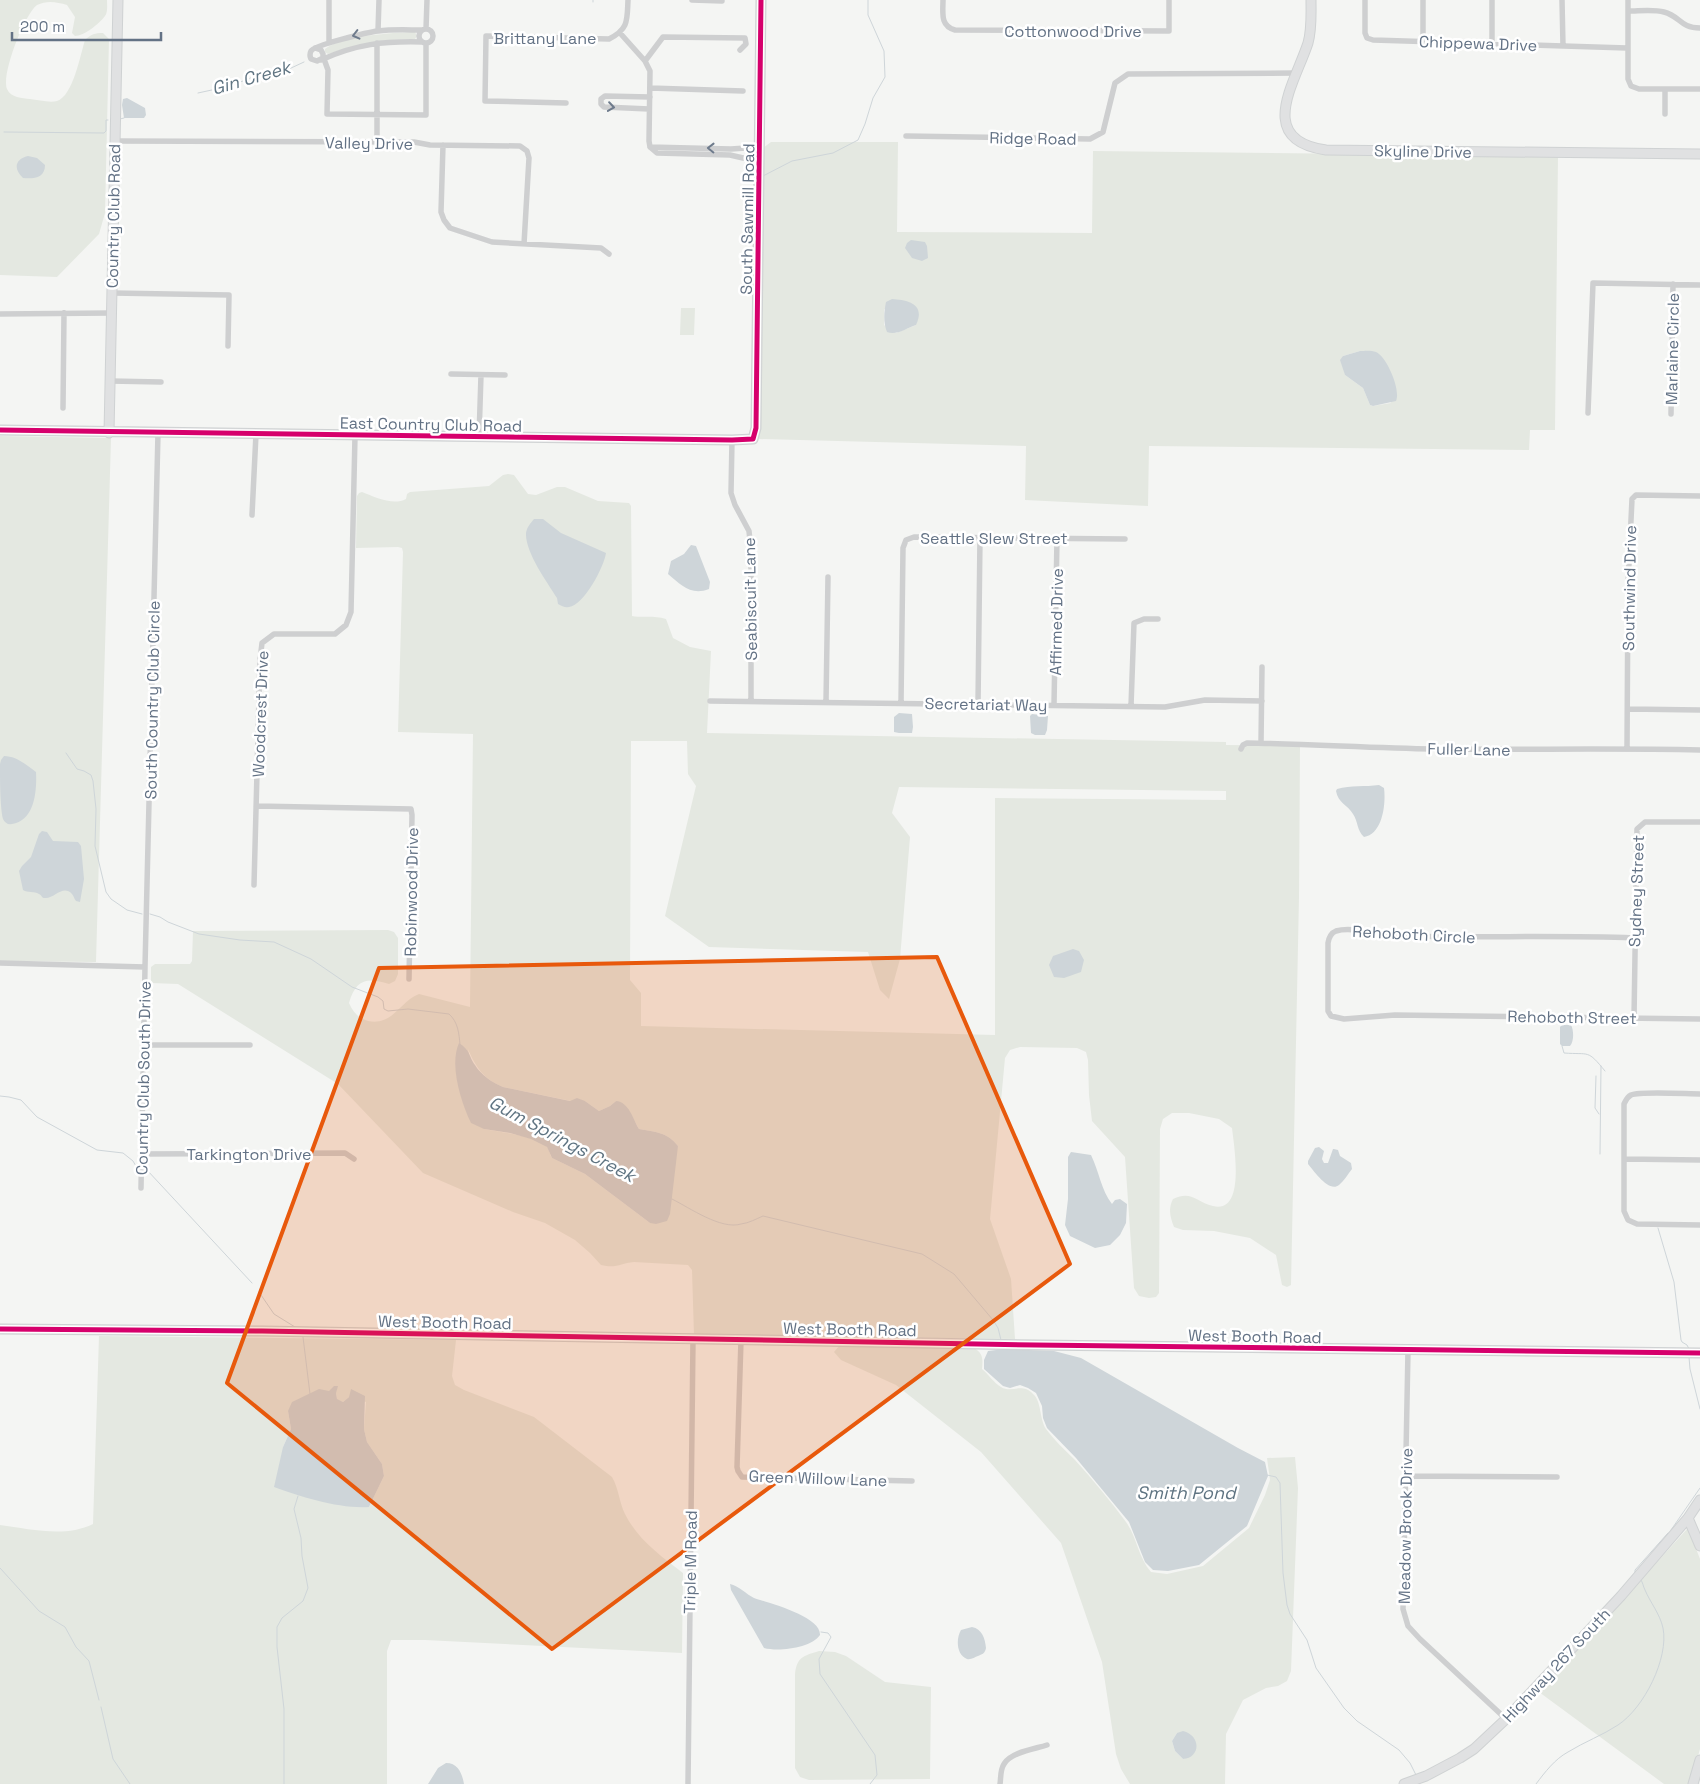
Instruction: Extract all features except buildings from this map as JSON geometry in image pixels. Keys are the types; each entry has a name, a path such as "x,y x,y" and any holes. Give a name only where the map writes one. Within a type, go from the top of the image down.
{"street":[{"name":"Country Club Road","path":"109,433 118,0"},
{"path":"329,0 329,43"},
{"path":"378,0 378,30"},
{"path":"315,48 321,50 323,54 322,60 328,70 327,114 426,115 424,42 419,36 424,30 427,0"},
{"name":"Brittany Lane","path":"566,103 485,101 486,36 610,39 620,33 627,23 628,0"},
{"path":"692,0 722,1"},
{"name":"South Sawmill Road","path":"753,439 756,428 761,0"},
{"name":"Cottonwood Drive","path":"943,0 943,16 946,26 955,30 1169,31 1169,0"},
{"name":"Skyline Drive","path":"1311,0 1310,36 1284,111 1285,122 1292,136 1315,149 1700,154"},
{"name":"Chippewa Drive","path":"1365,0 1365,33 1367,38 1373,40 1627,48"},
{"path":"1423,0 1423,42"},
{"path":"1492,0 1492,44"},
{"path":"1562,0 1563,46"},
{"path":"1628,0 1628,79 1631,86 1639,89 1700,89"},
{"path":"1628,12 1664,11 1684,25 1700,28"},
{"path":"378,30 424,30 430,31 433,35 432,39 424,42 377,43 354,48 322,60 313,60 310,57 310,52 315,48 378,30"},
{"path":"620,33 645,61 650,71 650,147 657,153 730,155 743,158 760,157"},
{"path":"645,61 663,37 745,38 746,44 740,50"},
{"path":"377,43 377,142"},
{"name":"Ridge Road","path":"906,136 1090,139 1103,132 1115,83 1128,74 1296,73"},
{"path":"650,88 743,91"},
{"path":"1664,114 1665,89"},
{"path":"650,97 605,96 601,98 601,104 604,107 650,109"},
{"name":"Valley Drive","path":"115,141 414,142 443,145 520,146 527,151 529,158 524,244"},
{"path":"443,145 441,212 450,228 492,242 601,248 609,254"},
{"path":"650,147 731,149 760,147"},
{"path":"1588,413 1593,283 1700,285"},
{"name":"Marlaine Circle","path":"1671,414 1673,284"},
{"path":"112,293 229,295 228,346"},
{"path":"63,408 64,313"},
{"path":"0,314 112,313"},
{"path":"451,374 505,375"},
{"path":"479,437 481,375"},
{"path":"110,381 160,382"},
{"name":"East Country Club Road","path":"0,430 355,436 753,439"},
{"name":"South Country Club Circle","path":"145,967 158,433"},
{"path":"252,515 256,434"},
{"name":"Woodcrest Drive","path":"254,885 262,643 274,634 334,634 346,625 351,612 355,436"},
{"name":"Seabiscuit Lane","path":"732,440 731,493 735,505 750,531 751,701"},
{"name":"Southwind Drive","path":"1627,748 1628,584 1632,498 1636,495 1700,496"},
{"name":"Seattle Slew Street","path":"901,703 903,548 906,540 914,537 1126,539"},
{"path":"978,704 980,537"},
{"name":"Affirmed Drive","path":"1054,705 1057,538"},
{"path":"826,702 828,576"},
{"path":"1131,706 1134,623 1144,619 1158,619"},
{"path":"1262,667 1262,743"},
{"name":"Secretariat Way","path":"710,700 1165,707 1205,700 1262,701"},
{"path":"1628,709 1700,710"},
{"name":"Fuller Lane","path":"1241,749 1247,743 1262,743 1434,749 1627,748 1700,750"},
{"name":"Robinwood Drive","path":"256,806 411,809 409,979"},
{"name":"Sydney Street","path":"1634,1018 1637,829 1645,822 1700,822"},
{"name":"Rehoboth Circle","path":"1444,1016 1395,1015 1344,1019 1331,1016 1327,1005 1328,943 1332,934 1340,931 1359,931 1403,936 1587,936 1634,938"},
{"path":"0,963 145,967"},
{"name":"Country Club South Drive","path":"141,1188 145,967"},
{"name":"Rehoboth Street","path":"1444,1016 1700,1019"},
{"path":"144,1045 250,1045"},
{"path":"1700,1094 1639,1093 1629,1096 1624,1104 1624,1211 1628,1220 1637,1224 1700,1225"},
{"name":"Tarkington Drive","path":"142,1154 345,1154 354,1159"},
{"path":"1624,1159 1700,1160"},
{"name":"West Booth Road","path":"0,1329 272,1331 741,1340 1700,1353"},
{"name":"Triple M Road","path":"688,1784 693,1339"},
{"name":"Green Willow Lane","path":"741,1340 737,1468 742,1477 912,1481"},
{"name":"Meadow Brook Drive","path":"1408,1350 1403,1609 1405,1621 1420,1639 1506,1719"},
{"path":"1406,1476 1557,1477"},
{"name":"Highway 267 South","path":"1404,1784 1426,1776 1474,1749 1506,1719 1621,1596 1688,1518 1700,1500"},
{"path":"1688,1518 1700,1546"},
{"path":"1000,1784 1003,1765 1008,1760 1014,1756 1047,1745"},
{"path":"1693,1784 1700,1760"}],"highlighted area":[{"path":"937,957 1070,1264 552,1649 227,1383 379,968"}],"shaded area":[{"path":"0,0 107,0 107,13 105,16 87,32 75,36 72,33 75,17 67,5 44,2 37,5 20,32 7,71 7,89 11,94 17,97 54,102 63,98 72,84 85,40 91,35 100,33 103,33 109,39 105,213 99,234 57,277 0,275"},
{"path":"415,32 417,36 415,39 381,41 350,47 328,54 325,52 325,49 333,44 355,38"},
{"path":"771,142 898,142 897,232 1092,233 1093,151 1558,156 1555,430 1530,430 1529,450 1149,446 1148,506 1025,500 1026,446 759,439 763,148","holes":["884,309 916,325 896,333 884,325","1360,351 1391,403 1370,405 1363,388 1345,375 1343,356"]},
{"path":"681,308 695,308 694,335 680,335"},
{"path":"0,436 111,438 96,962 0,961"},
{"path":"503,475 514,475 528,494 536,495 557,487 565,487 598,501 629,503 631,506 632,616 666,619 673,638 690,647 711,651 707,733 1226,742 1226,745 1300,746 1299,897 1291,1285 1287,1287 1282,1285 1276,1255 1250,1238 1214,1231 1183,1230 1174,1227 1170,1213 1173,1199 1190,1196 1213,1206 1223,1206 1230,1200 1234,1190 1236,1163 1232,1128 1219,1119 1189,1113 1172,1113 1163,1119 1160,1129 1159,1293 1156,1297 1139,1296 1134,1288 1125,1157 1092,1121 1086,1052 1077,1048 1020,1047 1010,1050 1005,1058 990,1219 1011,1279 1015,1339 694,1335 692,1270 688,1265 634,1262 615,1266 601,1265 575,1240 545,1223 513,1212 423,1173 338,1084 178,984 151,983 151,967 155,964 190,964 192,961 193,931 388,930 394,932 398,938 398,974 395,981 389,984 369,981 359,985 355,989 349,1003 356,1014 368,1021 377,1022 384,1020 419,994 470,1007 473,734 398,732 403,552 402,548 398,547 356,548 357,496 362,492 395,502 406,499 407,494 410,492 489,486","holes":["631,741 687,741 688,774 696,786 665,916 709,947 868,952 880,990 889,999 900,959 910,837 892,813 899,787 1226,791 1226,800 995,798 995,1035 641,1026 641,993 630,980","468,1049 481,1072 503,1087 571,1101 585,1101 599,1111 616,1101 632,1116 639,1129 661,1133 674,1141 678,1146 650,1223 585,1174 552,1158 547,1147 542,1143 517,1135 484,1129"]},
{"path":"99,1336 456,1340 452,1376 455,1385 534,1417 612,1477 621,1505 636,1532 683,1573 682,1653 425,1640 391,1640 387,1651 387,1784 0,1784 0,1525 59,1532 71,1531 93,1524","holes":["329,1391 336,1393 337,1400 343,1402 349,1397 366,1402 364,1429 367,1442 382,1464 384,1476 369,1507 283,1447 291,1429 288,1411"]},
{"path":"840,1345 974,1348 977,1350 982,1357 982,1369 998,1385 1005,1389 1021,1388 1029,1391 1036,1397 1046,1429 1088,1475 1126,1522 1143,1560 1151,1572 1167,1574 1203,1566 1249,1528 1270,1480 1267,1458 1295,1457 1298,1488 1291,1671 1287,1681 1278,1686 1266,1688 1243,1700 1226,1734 1225,1784 1130,1784 1121,1769 1116,1754 1102,1662 1061,1543 981,1452 896,1385 841,1360 834,1352","holes":["1177,1733 1196,1743 1192,1755 1183,1759 1175,1751 1172,1741"]},
{"path":"1688,1528 1700,1559 1700,1749 1690,1784 1664,1784 1539,1692"},
{"path":"819,1651 835,1652 846,1656 885,1682 931,1687 930,1779 809,1780 800,1777 795,1768 795,1674 797,1664 802,1658"}],"water":[{"path":"127,98 145,108 146,115 144,118 124,118 122,105 123,99"},
{"path":"28,156 37,158 45,165 43,173 38,177 23,178 18,171 17,165 20,159"},
{"path":"911,240 925,242 928,258 922,261 912,258 905,248"},
{"path":"892,299 914,304 919,312 916,325 898,332 887,332 884,321 885,306 886,302"},
{"path":"1360,351 1376,352 1384,360 1395,382 1397,389 1396,401 1370,405 1363,388 1345,375 1340,360 1343,356"},
{"path":"534,519 543,519 561,533 606,553 587,593 575,605 564,607 558,604 557,598 533,558 526,533"},
{"path":"691,545 696,546 710,582 709,589 703,591 687,588 668,574 671,561 684,554"},
{"path":"899,713 912,714 912,733 894,732 894,717"},
{"path":"1032,714 1048,716 1045,735 1031,733 1030,716"},
{"path":"4,756 17,759 36,772 35,796 30,811 20,822 11,824 3,819 1,807 0,764"},
{"path":"1379,785 1384,788 1382,817 1375,830 1370,835 1364,837 1353,814 1341,801 1336,791 1337,789 1347,787"},
{"path":"42,831 47,832 53,841 78,842 81,846 84,879 80,902 76,901 69,891 62,891 48,898 43,898 37,893 23,890 19,871 31,857 39,834"},
{"path":"1073,949 1079,951 1084,960 1081,972 1064,978 1054,977 1049,965 1053,956"},
{"path":"1562,1025 1571,1025 1572,1027 1573,1039 1570,1046 1562,1046 1560,1044 1560,1027"},
{"path":"459,1043 467,1051 480,1072 503,1087 570,1101 577,1098 599,1111 616,1101 620,1102 624,1104 633,1116 639,1129 661,1133 674,1141 678,1146 670,1214 667,1221 656,1224 650,1223 585,1174 552,1158 547,1147 531,1139 484,1129 471,1123 460,1094 456,1072 456,1052"},
{"path":"1319,1147 1324,1151 1322,1159 1324,1163 1328,1163 1334,1149 1338,1150 1340,1156 1351,1163 1352,1169 1339,1185 1335,1187 1326,1184 1308,1164 1315,1148"},
{"path":"1071,1152 1091,1155 1108,1199 1112,1204 1115,1200 1120,1199 1127,1204 1126,1223 1120,1235 1110,1245 1095,1248 1070,1236 1065,1225 1068,1199 1068,1157"},
{"name":"Smith Pond","path":"1004,1349 1054,1351 1081,1358 1265,1462 1268,1476 1247,1526 1199,1565 1168,1571 1153,1570 1145,1562 1129,1522 1076,1458 1047,1428 1043,1418 1042,1406 1036,1393 1020,1385 1010,1388 1003,1386 984,1369 984,1360 988,1351"},
{"path":"334,1386 338,1386 337,1399 343,1402 349,1397 351,1389 365,1396 364,1429 367,1442 382,1464 384,1476 369,1507 333,1504 274,1487 283,1447 291,1429 288,1411 292,1402 319,1389 329,1391"},
{"path":"730,1584 754,1598 803,1616 818,1628 820,1635 810,1643 794,1648 764,1648 731,1590"},
{"path":"972,1627 982,1635 986,1648 982,1654 967,1659 963,1657 959,1650 959,1633 961,1630"},
{"path":"1183,1731 1193,1737 1196,1747 1193,1755 1183,1759 1175,1751 1172,1741 1177,1733"},
{"path":"446,1763 450,1763 459,1769 464,1784 428,1784 438,1768"}],"waterway":[{"path":"763,176 792,161 833,153 858,140 873,98 885,77 884,51 868,15 868,0"},
{"name":"Gin Creek","path":"198,93 230,86 266,72 289,69 304,62"},
{"path":"120,119 124,118"},
{"path":"4,132 104,133 106,131 106,120 108,120"},
{"path":"66,753 77,769 91,775 93,781 96,809 95,846 106,892 111,899 127,910 142,914"},
{"name":"Gum Springs Creek","path":"150,914 199,934 240,940 274,942 311,959 352,987 378,997 383,1001 384,1009 388,1011 408,1009 449,1014 456,1024 460,1045"},
{"path":"1562,1046 1564,1053 1588,1054 1605,1071"},
{"path":"1600,1154 1601,1066"},
{"path":"1596,1076 1595,1108 1599,1114"},
{"path":"0,1096 21,1100 37,1117 97,1150 123,1153 133,1161 137,1168"},
{"path":"147,1170 252,1283"},
{"name":"Gum Springs Creek","path":"672,1199 724,1224 744,1223 763,1216 922,1254 954,1274 993,1320 998,1328 1001,1340"},
{"path":"1658,1228 1674,1282 1681,1340 1689,1349"},
{"path":"259,1292 274,1314 295,1327"},
{"path":"303,1337 310,1394"},
{"path":"1689,1357 1690,1369 1700,1409"},
{"name":"Gum Springs Creek","path":"1267,1475 1276,1477 1280,1483 1283,1573 1287,1605 1290,1614 1307,1640 1316,1668 1344,1708 1357,1721 1399,1750 1410,1763 1416,1775"},
{"path":"1671,1530 1700,1488"},
{"path":"284,1784 284,1709 277,1647 277,1627 282,1618 303,1601 308,1588 302,1556 301,1538 294,1509 298,1496"},
{"path":"1635,1574 1635,1570 1668,1533"},
{"path":"0,1568 39,1611 65,1627 76,1647 89,1661 99,1700"},
{"path":"1536,1784 1550,1766 1563,1755 1612,1729 1628,1717 1645,1695 1658,1667 1664,1640 1660,1618 1641,1580"},
{"path":"821,1632 828,1633 831,1637 819,1659 820,1674 875,1755 877,1775 870,1784"},
{"path":"101,1707 113,1759 130,1784"}],"cycle path":[{"path":"0,430 753,439 756,428 761,0"},
{"path":"0,1329 262,1331 1036,1345 1700,1353"}]}
